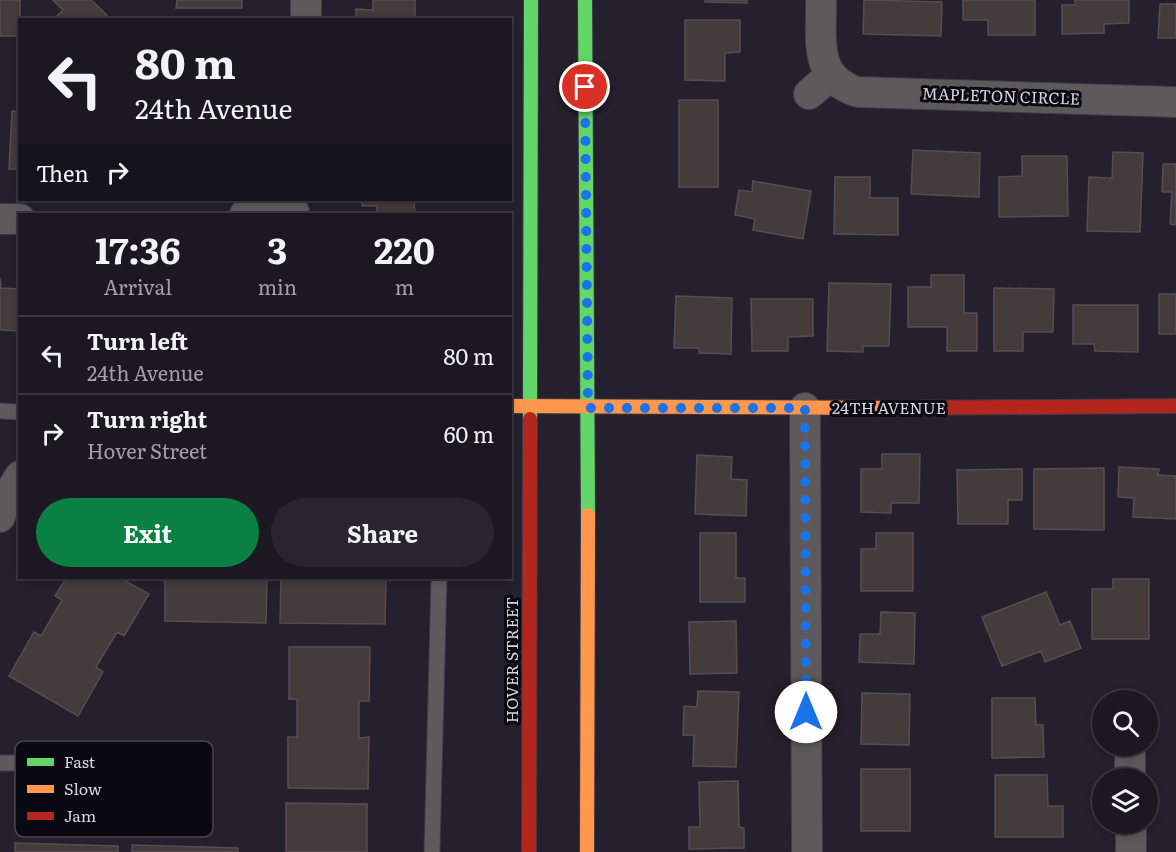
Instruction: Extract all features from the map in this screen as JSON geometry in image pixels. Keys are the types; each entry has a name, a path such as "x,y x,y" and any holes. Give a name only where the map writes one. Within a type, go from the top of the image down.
{"main road":[{"name":"HOVER STREET","path":"529,852 531,0"},
{"path":"585,0 588,408 587,852"},
{"name":"24TH AVENUE","path":"512,406 805,408 1176,406"}],"street":[{"path":"306,0 306,18"},
{"name":"MAPLETON CIRCLE","path":"821,0 820,85 847,88 858,92 1176,102"},
{"path":"0,219 18,219"},
{"path":"805,408 807,852"},
{"path":"0,516 5,500 18,479"},
{"path":"1131,834 1131,852"}],"lane":[{"path":"0,411 18,412"},
{"path":"432,852 439,579"}],"building":[{"path":"0,0 20,0 18,36 0,36"},
{"path":"53,0 91,0 107,15 105,18 55,18 63,10"},
{"path":"177,0 242,0 242,8 176,8"},
{"path":"373,0 415,0 415,18 356,18 356,9 373,10"},
{"path":"705,0 747,0 747,3 705,2"},
{"path":"864,0 942,2 941,36 863,34"},
{"path":"963,0 1035,0 1035,35 988,35 988,20 963,20"},
{"path":"1075,0 1129,0 1129,23 1104,24 1104,33 1062,34 1062,5 1075,5"},
{"path":"1160,4 1176,4 1176,38 1158,38"},
{"path":"685,20 740,20 740,52 725,53 725,81 685,80"},
{"path":"679,100 718,100 718,187 679,187"},
{"path":"12,111 18,112 18,169 9,169"},
{"path":"913,150 980,153 979,197 911,194"},
{"path":"1113,152 1143,153 1140,232 1087,231 1089,177 1112,178"},
{"path":"1022,156 1067,156 1068,216 999,217 999,177 1022,176"},
{"path":"1163,164 1176,164 1176,225 1170,224 1172,192 1162,192"},
{"path":"835,177 870,177 870,198 898,198 898,235 834,234"},
{"path":"753,181 811,191 803,239 753,230 755,219 735,215 739,190 752,192"},
{"path":"362,201 414,201 415,213 377,213 377,206 362,206"},
{"path":"931,275 964,275 964,313 977,313 977,351 947,351 947,327 908,327 908,287 931,287"},
{"path":"0,278 1,288 18,289 18,331 0,330"},
{"path":"829,283 891,284 889,346 863,346 863,352 827,351"},
{"path":"994,288 1054,289 1053,332 1023,332 1023,351 994,351"},
{"path":"1159,294 1176,294 1176,334 1159,334"},
{"path":"676,296 732,298 731,354 699,353 699,348 674,348"},
{"path":"751,299 813,299 813,336 788,337 788,351 752,351"},
{"path":"1073,305 1138,305 1138,352 1095,351 1094,344 1073,344"},
{"path":"882,454 920,454 919,503 891,503 891,513 861,512 861,469 882,469"},
{"path":"697,455 732,457 731,479 747,480 746,516 695,514"},
{"path":"1119,467 1159,469 1158,475 1176,476 1176,519 1133,517 1134,498 1118,497"},
{"path":"1104,468 1104,530 1034,529 1034,469"},
{"path":"1022,469 1022,500 1008,500 1008,524 958,524 957,470"},
{"path":"700,533 736,533 736,578 745,578 745,602 700,602"},
{"path":"876,533 913,533 913,591 861,591 861,549 876,549"},
{"path":"65,579 122,579 149,594 124,636 117,632 96,667 103,672 78,716 9,676 34,632 41,636 62,600 55,596"},
{"path":"165,579 267,579 266,623 165,621"},
{"path":"281,579 386,579 385,624 280,623"},
{"path":"1113,579 1149,579 1149,639 1092,639 1092,589 1113,589"},
{"path":"1046,592 1060,625 1070,621 1081,648 1045,662 1041,651 1002,666 982,617"},
{"path":"881,612 915,613 914,664 859,662 860,634 880,634"},
{"path":"736,621 737,673 690,674 689,622"},
{"path":"289,647 370,647 369,701 359,701 359,738 369,737 368,789 288,788 288,737 297,737 297,699 289,699"},
{"path":"698,691 739,692 736,767 693,766 694,735 683,735 684,706 697,707"},
{"path":"862,693 910,694 909,745 861,744"},
{"path":"992,698 1035,698 1036,725 1043,725 1044,757 992,758"},
{"path":"861,769 910,769 910,831 861,831"},
{"path":"995,775 1047,775 1048,806 1063,806 1063,837 995,837"},
{"path":"738,781 739,827 744,828 744,848 689,849 689,827 700,827 699,782"},
{"path":"286,803 367,804 367,852 286,852"},
{"path":"15,843 118,846 118,852 15,852"},
{"path":"132,845 238,848 238,852 132,852"}],"traffic: fast":[{"path":"530,419 531,0"},
{"path":"585,0 588,515"}],"traffic: slow":[{"path":"512,406 894,408"},
{"path":"587,852 588,515"}],"traffic: jam":[{"path":"894,408 1176,406"},
{"path":"529,852 530,419"}],"route":[{"path":"585,87 588,408 805,408 806,712"}]}
